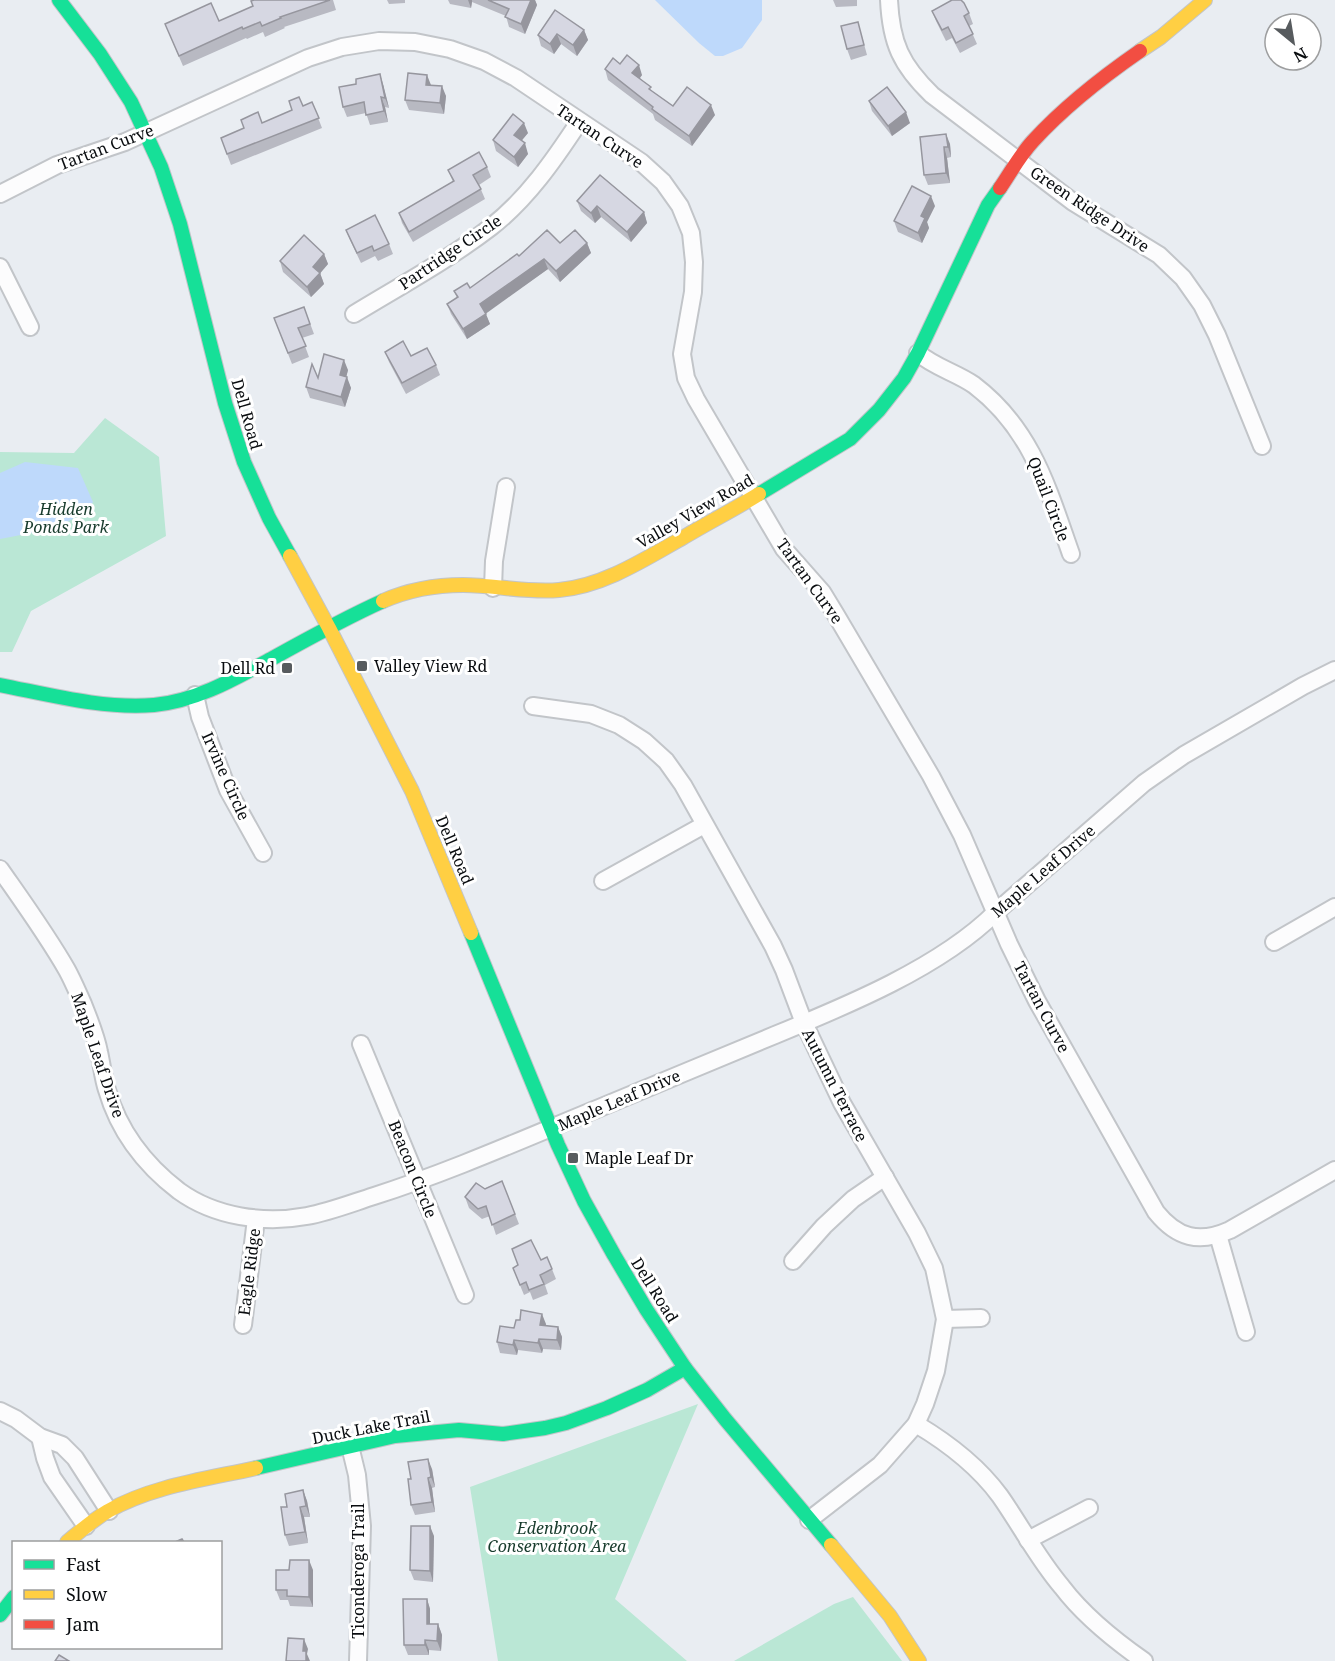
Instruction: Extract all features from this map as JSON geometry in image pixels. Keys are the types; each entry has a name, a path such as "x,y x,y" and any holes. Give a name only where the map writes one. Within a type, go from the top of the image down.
{"street":[{"name":"Dell Road","path":"59,0 100,54 131,102 161,167 180,224 225,403 244,462 270,518 412,791 551,1128 584,1201 646,1309 685,1368 890,1616 919,1661"},
{"name":"Green Ridge Drive","path":"889,0 894,37 902,59 915,78 932,95 1073,202 1159,255 1183,278 1202,305 1217,335 1262,446"},
{"name":"Valley View Road","path":"0,685 101,705 158,705 218,687 396,595 430,587 464,585 527,591 560,590 591,583 643,560 754,497 850,439 879,410 904,378 918,353 988,205 1031,143 1076,98 1161,37 1205,0"},
{"name":"Tartan Curve","path":"0,194 57,165 125,142 308,58 342,47 379,41 415,42 450,49 484,61 516,78 641,162 663,182 680,206 691,233 694,262 693,292 682,354 686,378 696,399 784,549 822,592 931,776 962,835 1009,944 1037,1001 1156,1212 1167,1224 1181,1233 1197,1238 1218,1236"},
{"name":"Partridge Circle","path":"354,314 455,252 492,226 524,196 552,163 579,122"},
{"path":"0,267 30,327"},
{"name":"Quail Circle","path":"918,353 973,384 997,405 1017,429 1034,456 1047,486 1071,555"},
{"path":"493,588 494,561 506,487"},
{"name":"Maple Leaf Drive","path":"0,869 68,972 99,1049 106,1089 118,1120 135,1148 156,1173 182,1193 211,1208 242,1217 274,1220 308,1216 418,1182 804,1023 885,986 933,959 980,928 1144,783 1184,755 1335,670"},
{"name":"Irvine Circle","path":"195,695 200,717 228,790 263,854"},
{"name":"Autumn Terrace","path":"533,706 591,714 619,725 644,741 666,761 683,785 773,946 804,1023 842,1103 917,1233 934,1268 945,1319 936,1371 926,1404 916,1424 880,1465 809,1520"},
{"path":"603,881 705,825"},
{"path":"1274,942 1335,907"},
{"name":"Beacon Circle","path":"361,1044 465,1295"},
{"path":"1246,1332 1218,1236 1335,1170"},
{"path":"793,1261 824,1226 853,1199 885,1177"},
{"name":"Eagle Ridge","path":"243,1325 256,1219"},
{"path":"945,1319 981,1318"},
{"name":"Duck Lake Trail","path":"69,1541 86,1526 110,1511 162,1489 395,1436 433,1431 470,1430 500,1434 542,1429 581,1419 604,1410 648,1390 685,1368"},
{"path":"0,1411 16,1419 40,1437 62,1445 75,1458 110,1511"},
{"path":"916,1424 943,1440 973,1466 998,1494 1062,1588 1093,1620 1126,1649 1144,1661"},
{"path":"40,1437 52,1477 86,1526"},
{"name":"Ticonderoga Trail","path":"350,1446 357,1475 362,1526 358,1661"},
{"path":"1028,1540 1089,1508"},
{"path":"0,1615 12,1600"}],"green space":[{"name":"Hidden Ponds Park","path":"105,418 159,457 166,536 31,611 12,652 0,652 0,452 74,453"},
{"name":"Edenbrook Conservation Area","path":"698,1404 615,1599 687,1661 498,1661 470,1487"},
{"path":"853,1597 902,1661 734,1661 834,1604"}],"water":[{"path":"655,0 762,0 762,20 742,48 723,56 715,56"},
{"path":"25,462 78,468 93,502 89,509 57,528 0,539 0,473"}],"building":[{"path":"330,0 280,17 262,26 260,22 243,29 242,27 179,56 165,24 211,3 219,21 253,6 251,1"},
{"path":"488,0 531,0 521,24 505,17 509,9"},
{"path":"952,0 961,0 964,3 969,13 964,16 973,34 956,43 948,27 942,30 932,11"},
{"path":"555,10 584,30 573,45 557,34 550,44 538,35"},
{"path":"858,22 864,45 847,49 841,26"},
{"path":"627,55 639,65 632,73 651,87 649,89 673,106 687,87 711,105 689,136 652,109 653,107 605,69 613,58 620,64"},
{"path":"408,73 427,75 426,85 442,86 440,103 405,100"},
{"path":"380,74 385,98 381,97 384,111 366,115 364,102 343,107 339,87 356,84 356,79"},
{"path":"887,87 906,112 888,126 869,101"},
{"path":"299,97 303,106 312,102 319,118 227,154 221,138 244,128 241,120 258,112 262,123 292,110 289,101"},
{"path":"513,114 524,123 514,135 525,143 514,157 493,140"},
{"path":"946,134 948,147 944,147 946,173 924,175 920,137"},
{"path":"479,152 487,167 473,175 481,189 409,232 399,213 454,181 448,170"},
{"path":"600,175 644,212 627,232 597,206 591,213 577,201"},
{"path":"912,186 931,196 921,216 925,218 918,233 894,221"},
{"path":"375,215 389,244 374,251 372,246 357,253 346,230"},
{"path":"547,230 560,243 575,230 587,243 556,271 544,259 480,304 486,314 463,329 447,304 458,297 454,291 467,283 470,288 517,254 519,256"},
{"path":"304,235 324,254 313,267 320,273 307,287 280,261"},
{"path":"304,307 310,324 298,328 306,346 288,353 274,318"},
{"path":"403,341 411,356 427,348 436,365 402,383 385,352"},
{"path":"324,354 344,360 340,375 347,377 341,397 306,387 312,364 318,378"},
{"path":"502,1181 515,1214 492,1225 486,1206 478,1209 465,1197 476,1183 485,1189"},
{"path":"531,1240 541,1260 547,1257 552,1269 540,1275 544,1284 529,1290 526,1282 520,1285 513,1268 518,1265 512,1249"},
{"path":"521,1310 542,1314 540,1325 558,1327 557,1340 539,1339 538,1343 514,1340 513,1345 497,1342 500,1326 514,1328 516,1320 520,1320"},
{"path":"428,1459 432,1502 411,1505 408,1479 411,1479 408,1462"},
{"path":"303,1490 306,1506 300,1507 305,1532 285,1535 281,1507 287,1507 285,1494"},
{"path":"411,1526 430,1526 430,1571 410,1570"},
{"path":"290,1560 309,1560 309,1597 287,1596 287,1590 276,1590 276,1570 289,1570"},
{"path":"403,1599 427,1599 427,1624 438,1624 437,1641 425,1640 425,1645 404,1645"},
{"path":"288,1638 304,1639 303,1651 306,1651 306,1661 286,1661"},
{"path":"59,1655 69,1661 55,1661"}],"traffic: fast":[{"path":"59,0 100,54 131,102 161,167 180,224 225,403 244,462 269,518 290,556"},
{"path":"759,494 850,439 879,410 904,378 918,353 988,205 1000,188"},
{"path":"0,685 96,703 135,706 170,703 201,694 230,681 327,628 383,601"},
{"path":"471,933 558,1145 584,1201 614,1255 685,1368 831,1545"},
{"path":"256,1468 395,1436 459,1430 503,1434 545,1428 607,1408 647,1390 685,1368"},
{"path":"0,1615 12,1600"}],"traffic: slow":[{"path":"1140,51 1161,37 1205,0"},
{"path":"383,601 412,591 442,586 475,585 547,591 592,583 639,562 759,494"},
{"path":"290,556 412,791 471,933"},
{"path":"68,1541 108,1511 143,1495 180,1484 256,1468"},
{"path":"831,1545 890,1616 919,1661"}],"traffic: jam":[{"path":"1000,188 1024,152 1045,128 1084,93 1140,51"}],"place":[{"name":"Valley View Rd","path":"362,666"},
{"name":"Dell Rd","path":"287,668"},
{"name":"Maple Leaf Dr","path":"573,1158"}]}
